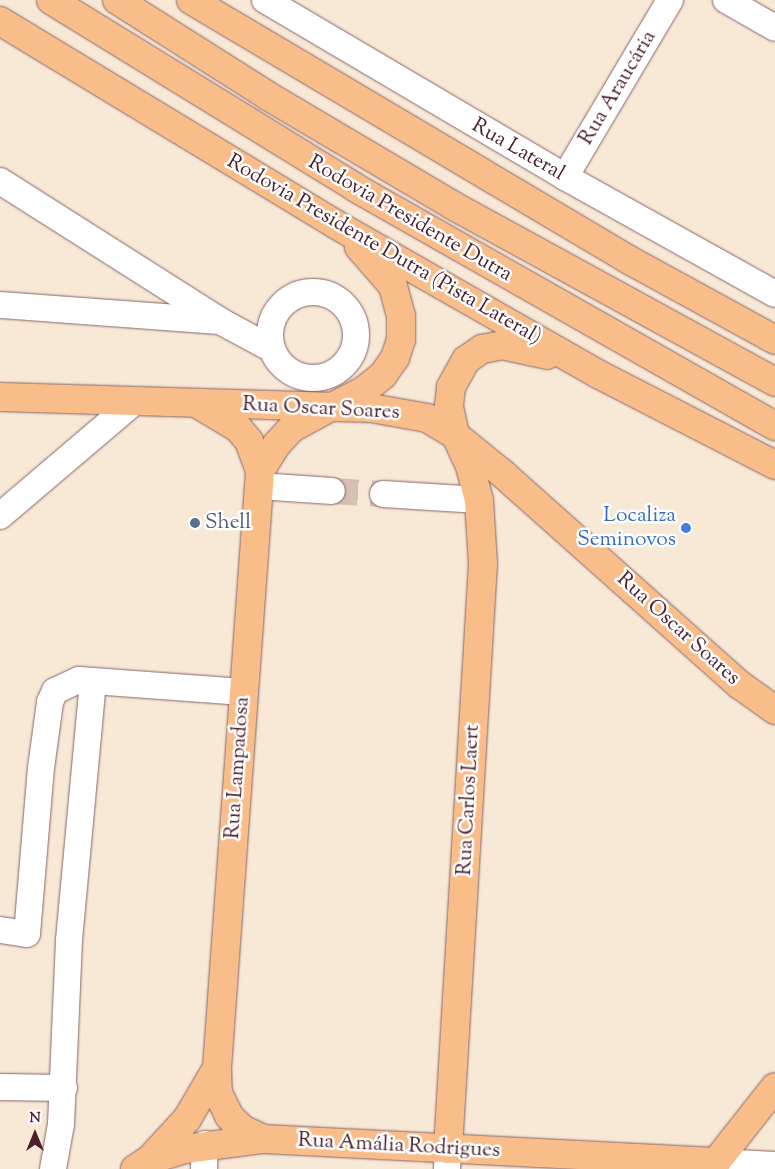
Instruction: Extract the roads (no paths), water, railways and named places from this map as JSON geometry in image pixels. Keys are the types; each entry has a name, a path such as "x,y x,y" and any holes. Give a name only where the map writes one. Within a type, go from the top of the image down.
{"main road":[{"name":"Rodovia Presidente Dutra","path":"51,0 356,188 775,426"},
{"name":"Rodovia Presidente Dutra","path":"117,0 268,96 452,205 775,382"},
{"path":"195,2 631,261 775,340"},
{"name":"Rodovia Presidente Dutra (Pista Lateral)","path":"0,21 335,224 598,374 775,465"},
{"path":"259,478 272,451 292,428 309,416 362,392 383,375 395,358 401,340 401,316 393,286 378,265 335,224"},
{"name":"Rua Carlos Laert","path":"447,1159 483,564 479,500 470,466 455,435 449,406 451,387 459,368 482,349 502,345 529,348 598,374"},
{"name":"Rua Oscar Soares","path":"0,397 371,408 415,414 455,435 503,474 740,685 775,710"},
{"name":"Rua Lampadosa","path":"198,404 238,428 249,441 259,478 217,1068 218,1093 228,1116 242,1129 263,1139"},
{"path":"142,1165 187,1119 217,1068"},
{"path":"713,1165 775,1087"},
{"name":"Rua Amália Rodrigues","path":"142,1165 205,1157 263,1139 447,1159 713,1165"}],"street":[{"name":"Rua Lateral","path":"264,0 565,177 775,294"},
{"name":"Rua Araucária","path":"565,177 670,0"},
{"path":"726,0 775,28"},
{"path":"0,181 222,322 272,349"},
{"path":"0,306 222,322"},
{"path":"0,516 134,402"},
{"path":"259,478 332,490"},
{"path":"383,494 479,500"},
{"path":"27,934 50,702 54,691 68,682 93,682 244,692"},
{"path":"53,1169 59,1145 64,1088 69,940 93,682"},
{"path":"0,930 69,940"},
{"path":"0,1088 64,1088"},
{"name":"Rua Amália Rodrigues","path":"713,1165 775,1165"}],"tunnel":[{"path":"332,491 383,494"}],"place":[{"name":"Shell","path":"195,523"},
{"name":"Localiza Seminovos","path":"686,528"}]}
